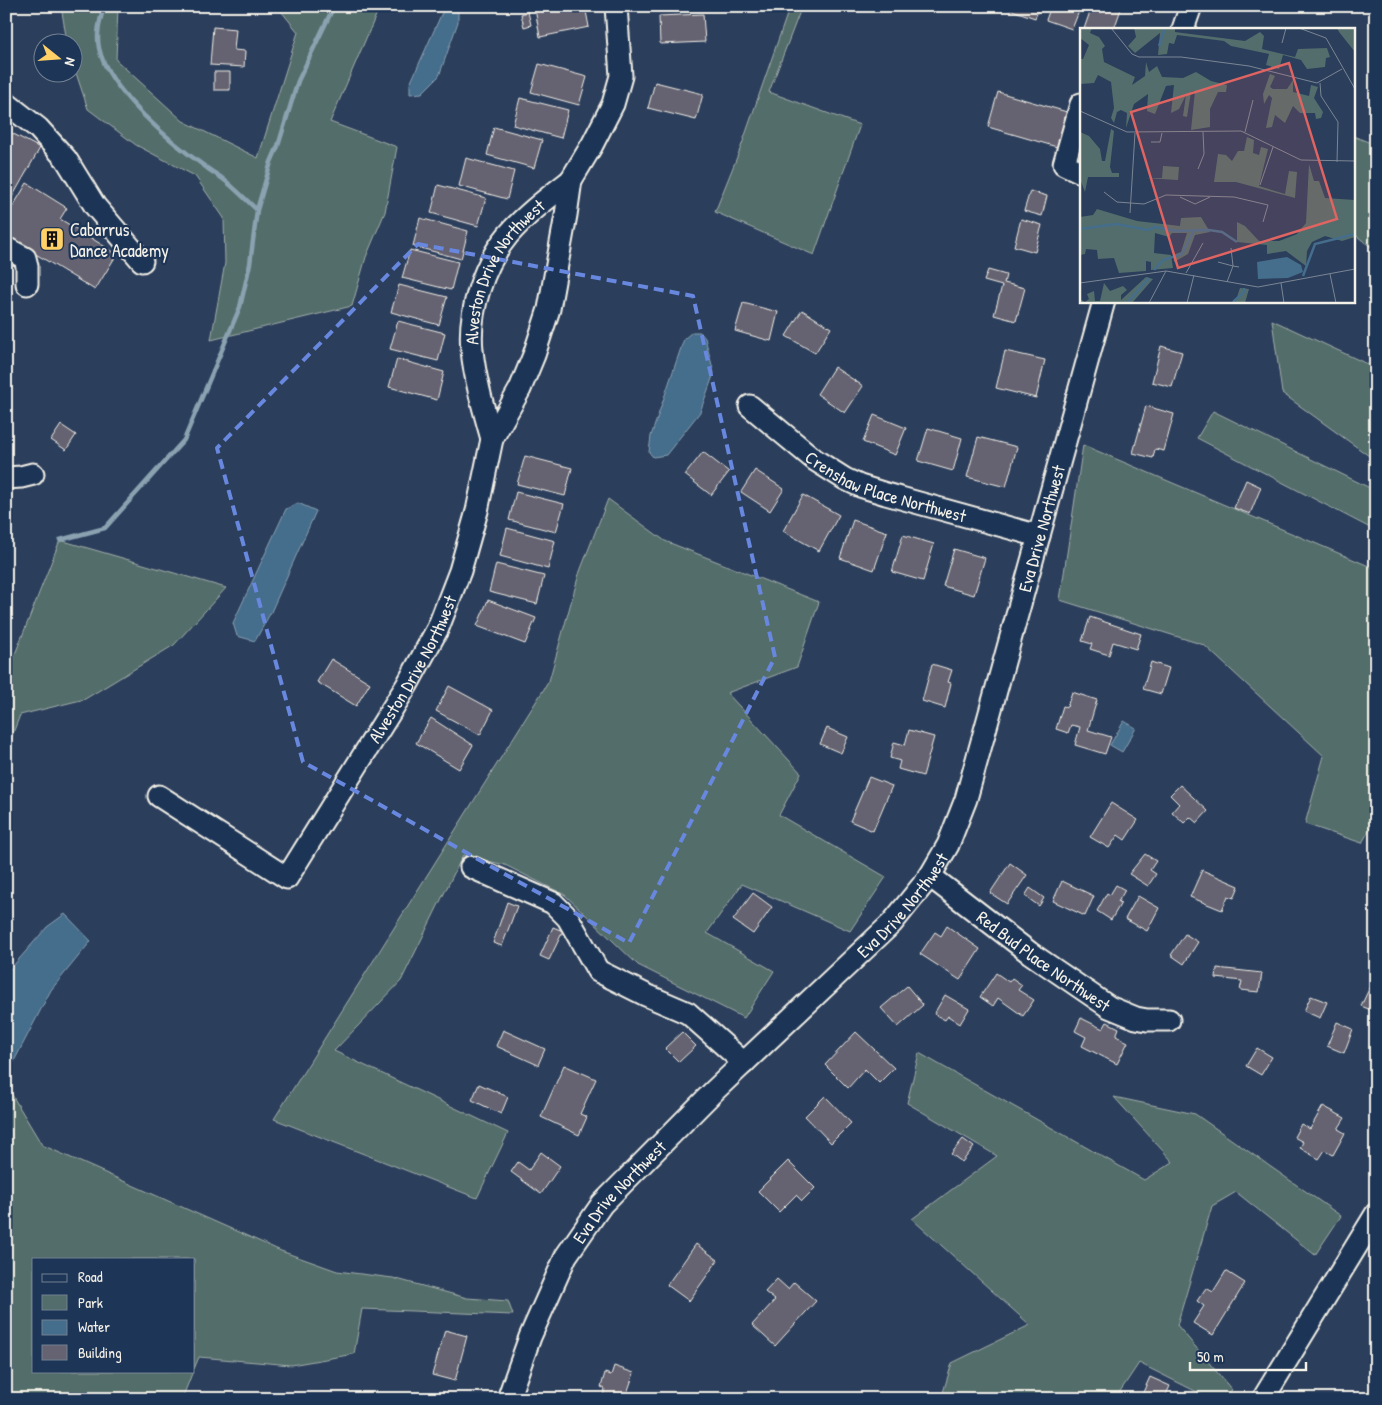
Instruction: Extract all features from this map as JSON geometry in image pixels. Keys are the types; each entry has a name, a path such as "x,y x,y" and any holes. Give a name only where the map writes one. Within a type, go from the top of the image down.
{"street":[{"name":"Alveston Drive Northwest","path":"492,440 479,392 472,349 472,322 478,294 488,268 507,236 541,203 571,180 613,104 621,76 616,6"},
{"path":"1183,28 1191,6"},
{"path":"6,103 38,128 66,159 95,206 142,261"},
{"path":"1080,108 1064,164 1080,172"},
{"name":"Alveston Drive Northwest","path":"159,796 287,878 407,686 438,628 465,554 477,511 492,440 520,389 534,356 549,309 571,180"},
{"path":"6,248 25,258 27,284"},
{"name":"Eva Drive Northwest","path":"508,1399 530,1337 566,1256 602,1204 714,1091 892,923 930,876 948,845 964,807 986,725 998,691 1104,302"},
{"name":"Crenshaw Place Northwest","path":"750,406 815,460 860,486 1039,536"},
{"path":"6,478 33,474"},
{"path":"470,867 553,903 568,918 598,971 688,1013 744,1063"},
{"name":"Red Bud Place Northwest","path":"930,876 1030,953 1110,1007 1136,1018 1169,1020"},
{"path":"1263,1399 1376,1214"}],"highlighted area":[{"path":"418,244 693,296 775,657 629,943 303,762 217,448"}],"green space":[{"path":"61,6 118,6 116,60 183,121 258,158 298,32 277,6 380,6 330,122 397,147 385,212 366,257 352,306 211,340 225,263 224,218 195,176 136,145 88,109 79,82 82,82 82,32 65,32"},
{"path":"790,6 802,6 769,92 860,125 814,255 715,212 741,147"},
{"path":"1354,136 1376,145 1376,251 1354,234"},
{"path":"1272,320 1376,368 1376,461 1282,393"},
{"path":"1213,411 1376,491 1376,531 1197,438"},
{"path":"1083,445 1376,569 1376,818 1362,843 1305,824 1324,756 1204,645 1060,600"},
{"path":"608,499 665,541 819,602 797,667 727,693 801,773 779,815 886,877 850,931 742,884 707,933 774,971 744,1018 638,965 565,895 505,865 463,855 401,981 334,1051 508,1133 477,1198 274,1119 549,681 579,574"},
{"path":"60,540 226,588 174,645 85,699 20,715 6,751 6,677"},
{"path":"919,1053 1144,1180 1173,1162 1114,1097 1195,1114 1341,1216 1315,1255 1236,1192 1212,1206 1177,1325 1232,1390 1223,1399 1211,1399 1139,1363 1115,1399 941,1399 952,1363 1030,1325 912,1219 997,1156 907,1103"},
{"path":"6,1085 42,1145 281,1251 337,1271 393,1278 467,1298 508,1301 513,1315 362,1309 354,1354 291,1365 199,1357 195,1367 195,1258 32,1258 32,1372 193,1372 182,1399 6,1399"}],"water":[{"path":"445,6 458,6 458,22 439,76 422,93 410,94 410,84"},
{"path":"692,332 700,332 705,338 714,373 700,412 666,455 653,457 649,452 651,436 684,339"},
{"path":"298,503 316,511 271,612 255,641 237,636 233,623 286,509"},
{"path":"1124,721 1136,728 1122,752 1110,745"},
{"path":"65,914 91,941 51,990 13,1063 6,1054 6,974 47,927"}],"building":[{"path":"548,6 585,6 589,27 540,37 535,9"},
{"path":"1010,6 1040,6 1035,18 1009,9"},
{"path":"1051,6 1081,6 1072,29 1046,20"},
{"path":"1092,6 1122,6 1114,28 1084,28"},
{"path":"528,12 531,25 524,27 521,14"},
{"path":"703,14 705,42 660,44 659,16"},
{"path":"213,27 236,29 234,50 245,51 244,67 210,65"},
{"path":"539,64 587,77 579,105 531,92"},
{"path":"214,72 230,72 230,90 214,90"},
{"path":"655,82 703,94 696,120 648,108"},
{"path":"998,92 1067,112 1064,123 1077,127 1073,140 1060,136 1057,147 988,127"},
{"path":"520,98 568,110 561,138 513,125"},
{"path":"494,127 542,140 534,168 487,155"},
{"path":"6,130 40,148 6,208"},
{"path":"466,158 514,171 507,199 459,186"},
{"name":"Cabarrus Dance Academy","path":"27,183 67,208 60,219 117,254 95,290 6,236 6,218"},
{"path":"438,185 486,198 478,226 431,213"},
{"path":"1030,191 1047,196 1042,216 1024,211"},
{"path":"420,218 468,231 461,259 413,246"},
{"path":"1021,219 1042,225 1035,252 1014,246"},
{"path":"410,250 458,262 451,290 402,278"},
{"path":"988,270 1006,275 1004,283 1025,288 1016,321 994,315 1002,286 984,281"},
{"path":"399,285 447,297 439,325 391,312"},
{"path":"743,303 778,312 771,341 735,331"},
{"path":"802,310 831,328 815,353 786,336"},
{"path":"398,321 445,333 438,361 390,349"},
{"path":"1161,346 1182,352 1172,387 1152,382"},
{"path":"1005,351 1045,360 1036,398 996,388"},
{"path":"397,359 444,372 437,400 389,387"},
{"path":"834,367 863,386 845,413 817,394"},
{"path":"1146,406 1174,414 1164,451 1155,449 1153,458 1133,453"},
{"path":"874,415 906,428 895,455 863,442"},
{"path":"61,425 76,435 66,450 51,440"},
{"path":"928,428 962,438 953,471 918,461"},
{"path":"978,437 1017,447 1006,487 967,477"},
{"path":"703,452 729,472 711,495 685,475"},
{"path":"525,456 572,468 565,496 517,484"},
{"path":"755,470 784,489 770,511 741,492"},
{"path":"1246,480 1261,487 1250,514 1234,508"},
{"path":"516,492 564,504 556,532 509,520"},
{"path":"803,495 839,515 819,551 783,531"},
{"path":"853,520 887,532 874,570 840,558"},
{"path":"507,528 555,541 548,569 500,556"},
{"path":"903,535 934,544 923,581 892,572"},
{"path":"954,549 985,558 974,595 943,586"},
{"path":"496,564 544,576 537,604 489,592"},
{"path":"488,600 536,618 525,644 477,626"},
{"path":"1090,617 1141,634 1136,649 1113,642 1109,655 1090,649 1092,644 1082,641"},
{"path":"331,659 370,683 356,706 317,682"},
{"path":"1151,662 1169,668 1161,694 1143,689"},
{"path":"932,664 952,670 948,682 951,683 945,708 922,701"},
{"path":"449,686 493,710 480,735 436,711"},
{"path":"1072,692 1097,700 1088,730 1111,737 1105,754 1075,745 1080,727 1071,725 1068,733 1056,729 1063,706 1067,707"},
{"path":"431,718 473,745 459,769 416,743"},
{"path":"827,728 848,737 841,753 820,744"},
{"path":"909,730 934,737 923,776 898,769 900,761 890,758 894,742 905,745"},
{"path":"869,777 892,786 873,831 850,821"},
{"path":"1180,785 1208,811 1197,823 1190,817 1184,823 1172,812 1179,804 1170,795"},
{"path":"1111,803 1138,820 1125,840 1118,835 1109,848 1090,837"},
{"path":"1145,854 1156,861 1150,870 1156,874 1148,886 1129,874"},
{"path":"1010,863 1027,875 1007,904 990,893"},
{"path":"1202,870 1239,886 1234,898 1228,896 1222,910 1190,897"},
{"path":"1062,881 1094,896 1085,916 1053,901"},
{"path":"1116,885 1125,890 1118,902 1121,903 1111,920 1097,911 1107,893 1110,895"},
{"path":"1030,888 1044,898 1039,906 1025,896"},
{"path":"753,893 772,907 753,934 733,920"},
{"path":"1138,896 1159,908 1147,931 1125,919"},
{"path":"507,902 517,906 502,946 493,943"},
{"path":"947,926 980,949 960,980 920,954 935,932 941,936"},
{"path":"553,927 563,931 549,960 540,956"},
{"path":"1185,934 1198,942 1184,964 1171,955"},
{"path":"1217,968 1262,973 1259,992 1240,990 1242,981 1216,978"},
{"path":"996,973 1009,982 1012,978 1022,985 1018,990 1034,1000 1023,1016 998,998 993,1006 980,997"},
{"path":"907,986 923,1005 898,1027 881,1008"},
{"path":"1370,987 1376,989 1376,1012 1361,1006"},
{"path":"945,995 969,1009 960,1024 948,1016 945,1020 934,1014"},
{"path":"1311,996 1327,1002 1320,1018 1304,1011"},
{"path":"1081,1018 1103,1029 1107,1022 1119,1028 1116,1036 1128,1042 1117,1064 1082,1046 1086,1037 1075,1031"},
{"path":"1337,1022 1353,1029 1344,1053 1327,1046"},
{"path":"503,1030 545,1049 538,1065 496,1046"},
{"path":"682,1032 696,1046 679,1062 665,1048"},
{"path":"856,1032 894,1068 879,1083 865,1069 848,1088 825,1065"},
{"path":"1257,1048 1272,1057 1261,1075 1246,1066"},
{"path":"564,1065 596,1079 580,1114 587,1117 579,1135 541,1117"},
{"path":"479,1084 508,1097 501,1114 472,1100"},
{"path":"825,1096 851,1123 831,1143 805,1116"},
{"path":"1323,1106 1345,1118 1338,1129 1345,1133 1333,1155 1325,1150 1319,1159 1300,1148 1303,1142 1294,1137 1301,1124 1310,1129"},
{"path":"963,1139 974,1147 962,1162 951,1154"},
{"path":"541,1152 560,1166 541,1194 511,1172 518,1162 529,1170"},
{"path":"788,1161 815,1188 802,1201 796,1195 779,1212 758,1191"},
{"path":"696,1244 718,1260 689,1301 667,1285"},
{"path":"1226,1271 1245,1283 1213,1335 1193,1323 1204,1306 1197,1301 1206,1288 1213,1292"},
{"path":"777,1279 788,1289 794,1282 816,1301 775,1346 752,1325 775,1300 765,1292"},
{"path":"445,1330 467,1336 455,1381 432,1375"},
{"path":"614,1366 634,1373 625,1399 602,1399 605,1389 601,1387 605,1373 611,1375"},
{"path":"1150,1377 1170,1386 1164,1399 1140,1399"}],"waterway":[{"path":"104,6 98,42 105,64 115,81 143,115 177,145 227,183 257,210"},
{"path":"60,540 105,528 184,440 240,307 250,264 257,210 298,81 334,6"}],"place":[{"name":"Cabarrus Dance Academy","path":"52,239"}]}
